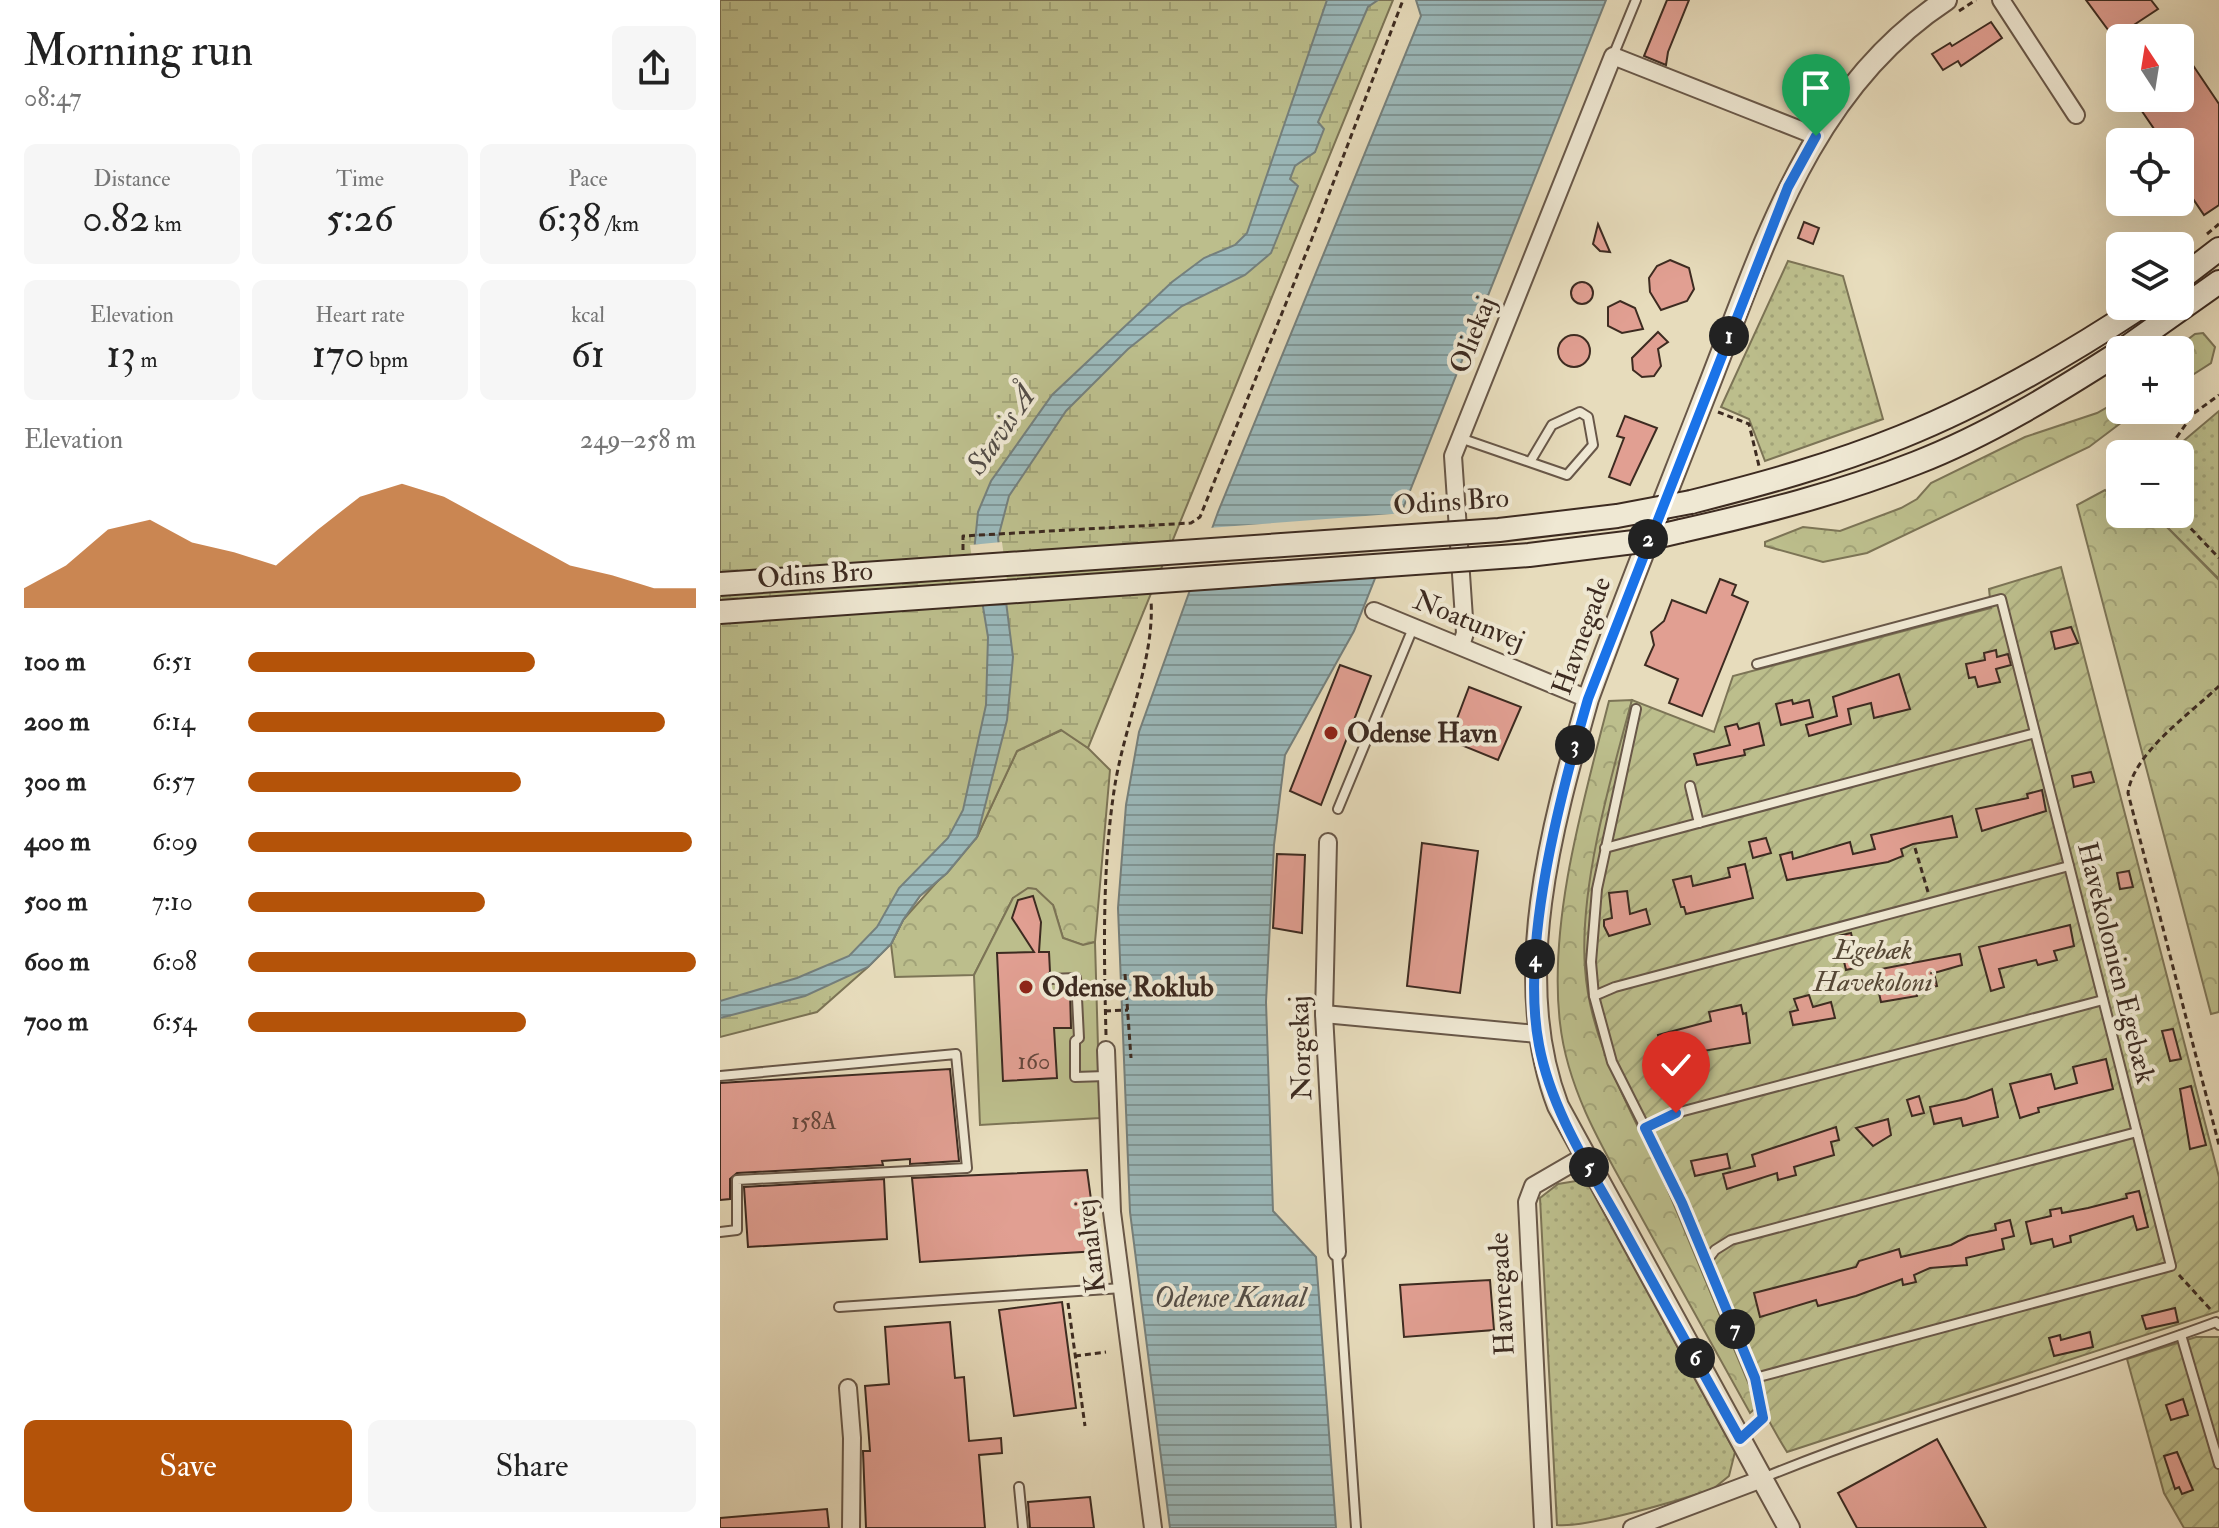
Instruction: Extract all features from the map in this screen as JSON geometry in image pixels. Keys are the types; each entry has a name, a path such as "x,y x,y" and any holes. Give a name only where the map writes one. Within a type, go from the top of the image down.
{"main road":[{"path":"2194,268 2219,249"},
{"name":"Odins Bro","path":"2142,336 2219,282"},
{"name":"Odins Bro","path":"720,584 1499,530 1617,516 1691,502 1784,478 1902,437 2066,356 2121,320"},
{"name":"Odins Bro","path":"720,612 1529,555 1634,542 1788,506 1916,463 1975,437 2106,360"}],"street":[{"path":"2001,0 2076,115"},
{"name":"Havnegade","path":"1543,1528 1527,1202 1533,1186 1583,1157 1552,1092 1537,1034 1534,994 1537,929 1567,773 1588,699 1788,187 1816,136 1845,93 1880,53 1948,8"},
{"path":"1613,56 1816,136"},
{"name":"Oliekaj","path":"1461,646 1465,633 1453,456 1613,56"},
{"name":"Noatunvej","path":"1374,611 1588,699"},
{"name":"Norgekaj","path":"1328,842 1324,1014 1337,1252"},
{"path":"1324,1014 1537,1034"},
{"name":"Kanalvej","path":"1106,1050 1107,1160 1153,1528"},
{"path":"1583,1157 1789,1528"},
{"path":"848,1388 852,1438 851,1528"},
{"path":"1632,1528 1762,1479"}],"lane":[{"path":"1613,56 1636,0"},
{"path":"1459,437 1530,462 1567,475 1593,445 1588,417 1580,412 1552,425 1530,462"},
{"name":"Havekolonien Egebæk","path":"1757,664 2001,599 2171,1266"},
{"path":"1338,809 1413,627"},
{"path":"1636,709 1605,848 1593,924 1594,996 1612,1062 1706,1262 1755,1378 1763,1418 1740,1439"},
{"path":"1605,848 2035,733"},
{"path":"1690,786 1699,823"},
{"path":"1594,996 1615,987 2069,866"},
{"path":"1050,979 1076,978 1079,1038 1075,1041 1075,1077 1106,1076"},
{"path":"1645,1128 1676,1113 2103,1000"},
{"path":"720,1076 956,1054 967,1168 737,1180 737,1230 720,1232"},
{"path":"1706,1262 1715,1250 1731,1240 2137,1132"},
{"path":"1337,1252 1356,1528"},
{"path":"1755,1378 2171,1266"},
{"path":"839,1307 1122,1288"},
{"path":"1762,1479 1818,1455 2217,1324"},
{"path":"2181,1335 2219,1464"},
{"path":"1019,1487 1023,1528"}],"path":[{"path":"965,550 963,536 1191,523 1200,517 1346,154 1403,0"},
{"path":"1948,8 1976,0"},
{"path":"2175,440 2193,414 2219,395"},
{"path":"1714,411 1749,424 1759,470 1772,466"},
{"path":"1142,525 1144,540"},
{"path":"2190,528 2219,558"},
{"path":"1106,1050 1104,956 1113,793 1122,743 1153,633 1151,598"},
{"path":"2219,686 2142,759 2130,778 2128,793 2219,1145"},
{"path":"1915,848 1931,903"},
{"path":"1125,974 1131,1058"},
{"path":"1105,1011 1128,1010"},
{"path":"2171,1266 2210,1308 2217,1324"},
{"path":"1068,1303 1085,1426"},
{"path":"1075,1356 1106,1352"}],"green space":[{"path":"720,0 1393,0 1088,748 1061,730 1017,751 977,837 947,873 920,896 891,944 868,967 817,1012 720,1037"},
{"path":"1788,261 1843,276 1883,419 1765,461 1749,419 1721,407"},
{"path":"2203,333 2215,347 2211,363 2194,374 2192,336"},
{"path":"2106,408 2106,424 2119,424 2089,447 1867,553 1823,562 1765,546 1765,542 1803,527 1840,531 1901,508 1917,499 1931,483 2025,437"},
{"path":"2219,411 2219,579 2168,528 2194,528 2194,440 2185,440"},
{"path":"2105,490 2106,528 2168,528 2219,580 2219,1012 2211,1014 2077,505"},
{"name":"Egebæk Havekoloni","path":"2061,567 2219,1177 2219,1311 1787,1452 1752,1389 1667,1188 1616,1081 1589,997 1584,936 1592,868 1606,797 1632,700 1714,732 1733,676 1991,608 1989,589"},
{"path":"1632,700 1593,870 1585,966 1616,1080 1667,1188 1758,1406 1750,1413 1592,1127 1572,1076 1560,1023 1559,943 1579,819 1609,701"},
{"path":"1062,730 1088,748 1110,770 1095,942 1083,945 1063,938 1053,905 1013,898 974,975 895,977 891,944 903,920 977,837 1017,751"},
{"path":"1028,888 1036,889 1053,905 1063,938 1083,945 1095,942 1100,1118 980,1125 974,975 1013,898"},
{"path":"1582,1180 1591,1188 1735,1452 1729,1476 1713,1489 1611,1518 1557,1525 1540,1198 1558,1184"},
{"path":"2196,1337 2219,1337 2219,1528 2184,1528 2164,1493 2127,1359"}],"water":[{"path":"1327,0 1378,0 1368,7 1318,122 1324,129 1315,152 1295,166 1290,179 1298,186 1271,253 1245,275 1182,306 1128,349 1066,411 1009,496 998,538 1013,657 1010,690 1007,720 977,837 947,873 920,896 891,944 868,967 805,996 720,1018 720,1001 797,978 849,956 877,927 899,888 948,838 963,810 986,705 988,637 974,552 978,512 991,481 1052,395 1172,282 1204,258 1235,245 1247,233"},
{"name":"Odense Kanal","path":"1416,0 1606,0 1354,631 1285,755 1274,845 1266,1002 1273,1211 1316,1257 1336,1528 1170,1528 1130,1212 1118,908 1126,805 1139,732 1218,512 1421,16"}],"pier":[{"path":"1405,513 1379,577 1185,591 1208,528"},
{"path":"1002,542 1010,603 979,606 970,545"}],"building":[{"path":"1667,0 1689,0 1668,52 1666,65 1644,56"},
{"path":"2086,0 2151,0 2158,9 2135,24 2106,24 2106,27"},
{"path":"1991,22 2002,38 1961,66 1958,61 1943,70 1932,54 1950,43 1952,46"},
{"path":"2194,67 2219,104 2219,205 2204,215 2194,200 2194,128 2153,128 2143,112 2194,112"},
{"path":"1804,222 1819,228 1813,244 1798,238"},
{"path":"1598,224 1610,252 1600,251 1593,244"},
{"path":"1670,260 1689,268 1694,289 1687,301 1661,310 1650,292 1649,278 1657,266"},
{"path":"1582,282 1593,293 1582,304 1571,293"},
{"path":"1620,301 1635,308 1643,329 1622,333 1608,326 1608,307"},
{"path":"1658,332 1668,342 1658,349 1661,366 1654,376 1642,377 1633,370 1632,358"},
{"path":"1574,335 1585,340 1590,351 1585,362 1574,367 1563,362 1558,351 1563,340"},
{"path":"1625,416 1657,428 1630,485 1609,477 1624,438 1617,436"},
{"path":"1720,579 1736,585 1732,595 1748,602 1702,716 1669,703 1678,679 1645,665 1654,645 1651,632 1664,621 1672,600 1706,613"},
{"path":"2071,627 2078,643 2055,649 2051,632"},
{"path":"1996,650 1997,657 2008,654 2011,665 1996,669 2000,682 1978,687 1975,677 1969,678 1966,664 1985,660 1984,653"},
{"name":"Odense Havn","path":"1340,665 1371,676 1321,805 1290,791"},
{"path":"1899,674 1910,709 1874,718 1871,703 1848,709 1851,724 1809,736 1806,725 1837,716 1833,697"},
{"path":"1469,687 1521,707 1498,760 1449,740"},
{"path":"1792,700 1793,704 1809,700 1813,717 1781,725 1776,704"},
{"path":"1759,723 1764,745 1744,750 1745,755 1697,765 1694,754 1730,745 1725,727 1737,724 1739,729"},
{"path":"2091,772 2094,782 2074,787 2072,776"},
{"path":"2042,790 2046,811 1982,831 1976,809 2028,798 2027,794"},
{"path":"1952,816 1957,837 1913,844 1901,849 1903,856 1888,862 1787,880 1780,855 1792,852 1793,859 1850,842 1853,854 1875,849 1871,835"},
{"path":"1766,838 1771,853 1753,858 1749,842"},
{"path":"1422,843 1478,851 1460,993 1407,986"},
{"path":"1277,854 1305,855 1302,933 1273,928"},
{"path":"1745,864 1753,898 1686,914 1673,880 1691,876 1693,886 1730,877 1728,868"},
{"path":"2129,871 2133,887 2120,889 2117,873"},
{"path":"1627,891 1630,914 1646,909 1650,924 1609,936 1604,920 1612,918 1609,893"},
{"path":"1033,896 1041,922 1039,952 1049,952 1050,972 1043,980 1050,986 1051,993 1070,992 1071,1028 1054,1028 1057,1078 1003,1081 997,953 1034,952 1012,918 1018,900"},
{"path":"2070,925 2074,946 2054,951 2057,960 2038,965 2036,960 1999,969 2004,987 1991,991 1979,947"},
{"path":"1851,933 1859,967 1846,970 1838,936"},
{"path":"1960,954 1962,965 1934,973 1937,986 1916,991 1917,996 1881,1002 1878,989 1885,987 1881,969"},
{"path":"1809,995 1813,1007 1831,1002 1835,1018 1793,1025 1790,1012 1798,1010 1794,999"},
{"path":"1741,1005 1743,1014 1746,1013 1750,1043 1703,1051 1704,1055 1664,1065 1658,1035 1711,1021 1709,1012"},
{"path":"2173,1029 2181,1059 2170,1061 2162,1031"},
{"path":"2106,1059 2113,1089 2038,1108 2039,1112 2020,1118 2010,1084 2051,1074 2055,1089 2077,1083 2073,1067"},
{"path":"950,1069 959,1161 910,1164 910,1159 882,1161 883,1165 737,1173 730,1179 730,1199 720,1200 720,1083"},
{"path":"2191,1086 2206,1145 2190,1149 2180,1089"},
{"path":"1992,1089 1998,1117 1963,1126 1961,1118 1934,1124 1930,1107"},
{"path":"1919,1096 1924,1113 1912,1116 1907,1100"},
{"path":"1888,1119 1891,1135 1873,1146 1856,1128"},
{"path":"1836,1127 1839,1140 1831,1142 1834,1155 1794,1167 1796,1175 1778,1180 1777,1173 1727,1189 1723,1174 1755,1166 1752,1155"},
{"path":"1727,1154 1730,1168 1695,1176 1691,1161"},
{"path":"1087,1170 1098,1251 920,1262 912,1178"},
{"path":"884,1179 887,1239 748,1247 744,1187"},
{"path":"2139,1191 2148,1227 2137,1230 2133,1216 2070,1236 2071,1242 2054,1247 2052,1239 2031,1244 2026,1222 2051,1216 2050,1210 2061,1208 2062,1213 2088,1208 2127,1198 2126,1194"},
{"path":"2010,1220 2014,1236 2002,1239 2004,1249 1966,1258 1967,1265 1930,1268 1914,1275 1916,1282 1903,1285 1902,1279 1856,1296 1818,1306 1816,1300 1760,1317 1754,1293 1856,1267 1859,1261 1899,1249 1901,1257 1951,1245 1968,1236 1996,1230 1995,1224"},
{"path":"1490,1280 1494,1330 1404,1337 1400,1285"},
{"path":"1062,1302 1076,1408 1014,1416 999,1310"},
{"path":"2175,1308 2178,1322 2146,1329 2142,1316"},
{"path":"950,1322 955,1378 964,1377 969,1441 1001,1438 1002,1453 979,1455 985,1528 866,1528 863,1451 870,1451 865,1386 889,1384 885,1327"},
{"path":"2090,1332 2093,1347 2054,1356 2049,1338 2060,1335 2061,1340"},
{"path":"2183,1399 2188,1415 2171,1420 2166,1405"},
{"path":"1937,1439 1986,1528 1857,1528 1838,1493"},
{"path":"2177,1452 2193,1490 2182,1494 2179,1487 2175,1489 2164,1456"},
{"path":"1090,1497 1094,1528 1030,1528 1028,1502"},
{"path":"827,1509 829,1528 720,1528 720,1518"}],"place":[{"name":"Odense Havn","path":"1331,733"},
{"name":"Odense Roklub","path":"1026,987"}],"route":[{"path":"1676,1113 1645,1128 1682,1203 1755,1378 1763,1418 1740,1439 1583,1157 1558,1106 1538,1044 1534,978 1537,929 1567,773 1588,699 1619,613 1788,187 1816,136"}],"water label":[{"name":"Stavis Å","path":"1001,430"}]}
